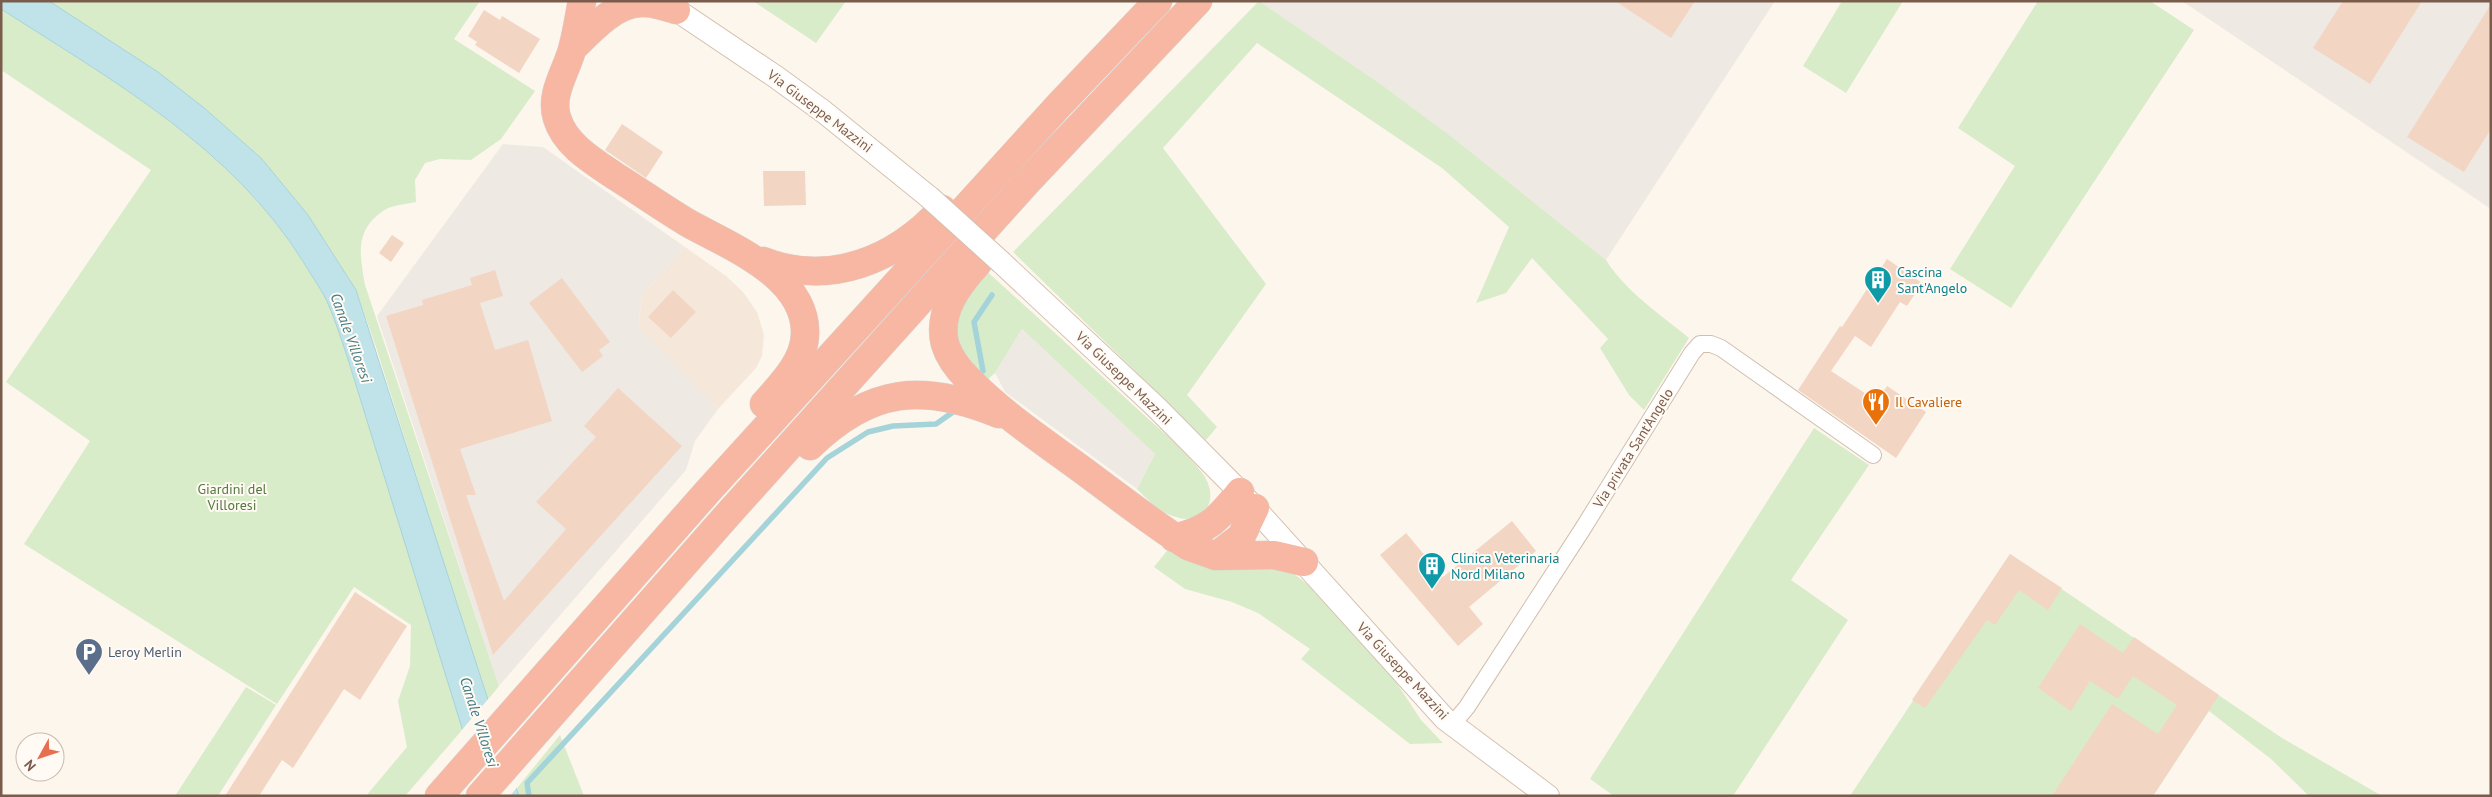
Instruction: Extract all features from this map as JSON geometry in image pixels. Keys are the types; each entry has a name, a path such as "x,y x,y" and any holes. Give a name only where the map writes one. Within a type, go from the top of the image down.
{"highway":[{"path":"582,1 573,48 555,99 556,117 569,139 584,154 627,184 686,222 769,270 784,284 803,317 806,334 803,347 795,364 781,385 724,453 708,491"},
{"path":"444,789 708,491 1060,104 1158,1"},
{"path":"480,796 731,511 1028,181 1198,1"},
{"path":"573,48 621,6 639,2 669,6"},
{"path":"744,254 780,268 798,272 821,272 843,269 889,252 928,224 990,160 1060,104"},
{"path":"1028,181 1031,202 961,282 946,312 945,344 957,367 1017,422 1174,538 1200,553 1216,556 1274,555 1304,562"},
{"path":"731,511 742,510 758,501 810,446 841,419 885,399 925,394 944,397 974,404 1017,422"},
{"path":"1174,538 1205,528 1248,500"},
{"path":"1216,556 1241,537 1248,500"}],"street":[{"name":"Via Giuseppe Mazzini","path":"669,6 732,46 800,94 929,197 1099,352 1248,500 1452,725 1548,796"},
{"name":"Via privata Sant'Angelo","path":"1452,725 1467,707 1572,546 1692,353 1700,344 1711,344 1721,348 1873,455"}],"shaded area":[{"path":"1259,1 1775,1 1606,260 1452,137 1382,85"},
{"path":"2181,1 2491,1 2491,209 2191,7"},
{"path":"503,144 543,147 685,247 642,295 638,327 718,409 695,441 686,470 499,686 377,316"},
{"path":"685,247 726,276 743,292 757,312 764,335 762,356 756,368 718,409 638,328 642,295"},
{"path":"1022,329 1155,454 1137,489 1005,392 995,373"}],"green space":[{"path":"49,1 480,1 454,39 535,91 501,139 471,160 440,159 425,163 415,180 416,202 390,207 374,219 367,227 363,236 361,254 365,285 499,686 487,701 376,347 356,290 308,215 261,158 203,107 158,72"},
{"path":"753,1 846,1 816,43"},
{"path":"1259,1 1382,85 1452,137 1606,260 1614,272 1633,292 1689,338 1644,410 1629,395 1600,348 1608,339 1532,258 1506,293 1476,303 1509,227 1442,168 1257,43 1163,148 1266,284 1187,395 1217,427 1206,440 1013,252"},
{"path":"1842,1 1903,1 1846,93 1803,66"},
{"path":"2038,1 2150,1 2194,30 2011,308 1950,269 2015,166 1958,128"},
{"name":"Giardini del Villoresi","path":"1,9 127,90 168,119 206,151 242,184 275,222 327,300 347,356 463,729 405,796 366,796 407,747 398,701 410,666 411,625 354,587 277,704 24,544 90,441 6,382 151,170 1,70"},
{"path":"982,267 1170,438 1203,474 1208,484 1210,502 1201,515 1184,519 1168,514 1154,505 1137,489 1155,454 1022,329 995,373 986,381 962,357 953,326"},
{"path":"1814,428 1869,465 1791,580 1848,620 1733,796 1614,796 1590,779"},
{"path":"1170,547 1267,564 1294,574 1311,587 1394,679 1421,720 1443,743 1410,744 1301,659 1310,649 1258,613 1232,602 1185,589 1154,567"},
{"path":"2010,554 2282,738 2382,796 2309,796 2271,759 2209,711 2153,796 1850,796"},
{"path":"246,687 276,705 218,796 175,796"},
{"path":"560,735 584,796 519,796 517,788"}],"water":[{"name":"Canale Villoresi","path":"1,1 49,1 158,72 203,107 261,158 308,215 356,290 519,796 483,796 347,356 334,318 321,289 275,222 242,185 206,151 127,90 1,9"}],"pier":[{"path":"489,698 519,785 510,796 480,796 461,731"}],"building":[{"path":"1615,1 1695,1 1671,38"},
{"path":"2343,1 2422,1 2370,84 2313,48"},
{"path":"2491,4 2491,129 2464,172 2407,137"},
{"path":"484,10 500,20 502,16 540,39 519,73 475,45 477,42 468,36"},
{"path":"622,124 663,152 646,178 605,150"},
{"path":"763,171 805,171 806,205 764,206"},
{"path":"392,235 404,243 391,262 379,253"},
{"path":"1887,259 1922,283 1907,306 1900,302 1871,347 1855,336 1831,371 1877,401 1887,386 1926,412 1896,458 1798,390"},
{"path":"495,270 503,296 480,303 495,350 528,340 552,421 460,449 476,495 466,495 504,601 566,529 536,502 596,437 584,426 618,388 682,446 493,655 386,316 423,305 422,300 472,285 470,278"},
{"path":"562,278 610,342 599,350 603,356 582,372 529,303"},
{"path":"673,290 696,312 671,338 648,317"},
{"path":"1512,521 1536,551 1469,607 1483,624 1458,646 1380,555 1406,533 1443,577"},
{"path":"2010,554 2062,588 2048,610 2019,590 1995,625 1987,620 1925,708 1912,700"},
{"path":"355,592 407,626 360,700 344,689 293,768 282,760 259,796 225,796"},
{"path":"2080,624 2123,653 2134,637 2219,695 2153,796 2052,796 2112,704 2158,734 2177,705 2133,676 2118,699 2090,681 2071,711 2038,688"}],"waterway":[{"path":"983,371 974,322 992,295"},
{"path":"529,796 527,783 827,458 868,432 893,426 936,424 953,412"}],"place":[{"name":"Cascina Sant'Angelo","path":"1878,304"},
{"name":"Il Cavaliere","path":"1876,426"},
{"name":"Clinica Veterinaria Nord Milano","path":"1432,590"},
{"name":"Leroy Merlin","path":"89,676"}]}
